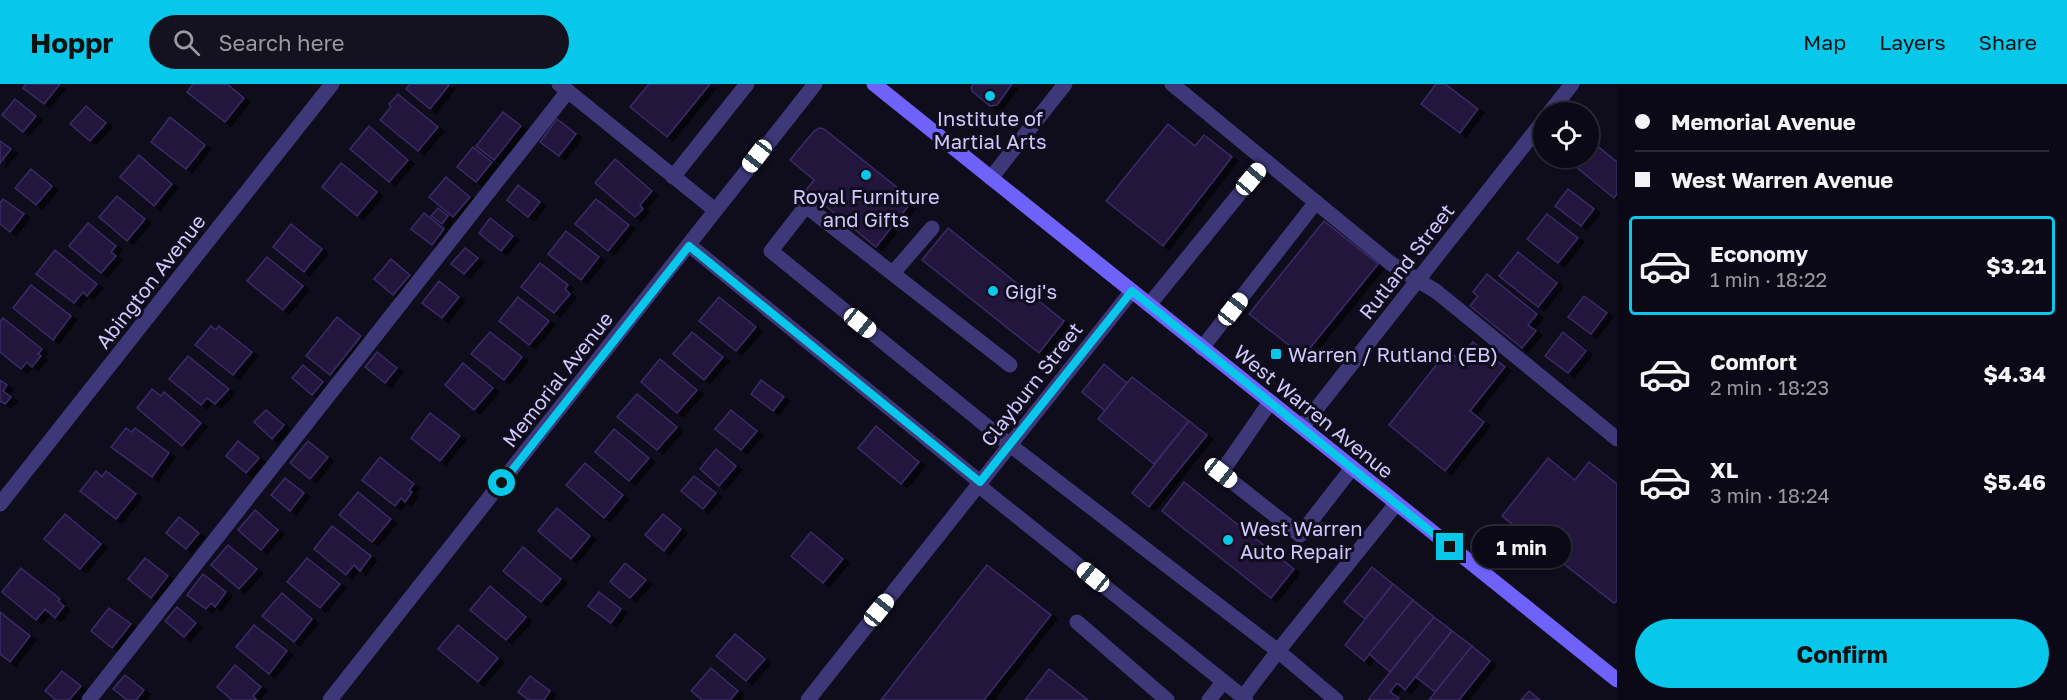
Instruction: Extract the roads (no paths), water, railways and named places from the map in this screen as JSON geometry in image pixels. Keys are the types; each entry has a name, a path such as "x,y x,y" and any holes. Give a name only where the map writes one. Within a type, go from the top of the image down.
{"main road":[{"name":"West Warren Avenue","path":"874,84 1396,504 1615,675"}],"street":[{"name":"Abington Avenue","path":"0,504 332,84"},
{"path":"673,177 747,84"},
{"name":"Memorial Avenue","path":"330,700 815,84"},
{"path":"991,178 1065,84"},
{"path":"1172,84 1390,263 1437,292 1617,439"},
{"path":"1558,102 1572,84"},
{"path":"89,700 563,87 715,210"},
{"name":"Rutland Street","path":"1302,428 1533,134"},
{"path":"1149,304 1266,161"},
{"path":"1202,348 1316,202"},
{"path":"1010,365 806,206 771,251 1010,445 1278,651 1336,700"},
{"path":"893,273 932,228"},
{"path":"689,246 1244,699 1278,651 1396,504"},
{"name":"Clayburn Street","path":"808,700 1132,291"},
{"path":"1270,402 1221,473 1300,535 1352,468"},
{"path":"1077,622 1167,700"},
{"path":"1209,700 1223,682"}],"place":[{"name":"Institute of Martial Arts","path":"990,96"},
{"name":"Royal Furniture and Gifts","path":"866,175"},
{"name":"Gigi's","path":"993,291"},
{"name":"Warren / Rutland (EB)","path":"1276,354"},
{"name":"West Warren Auto Repair","path":"1228,540"}]}
